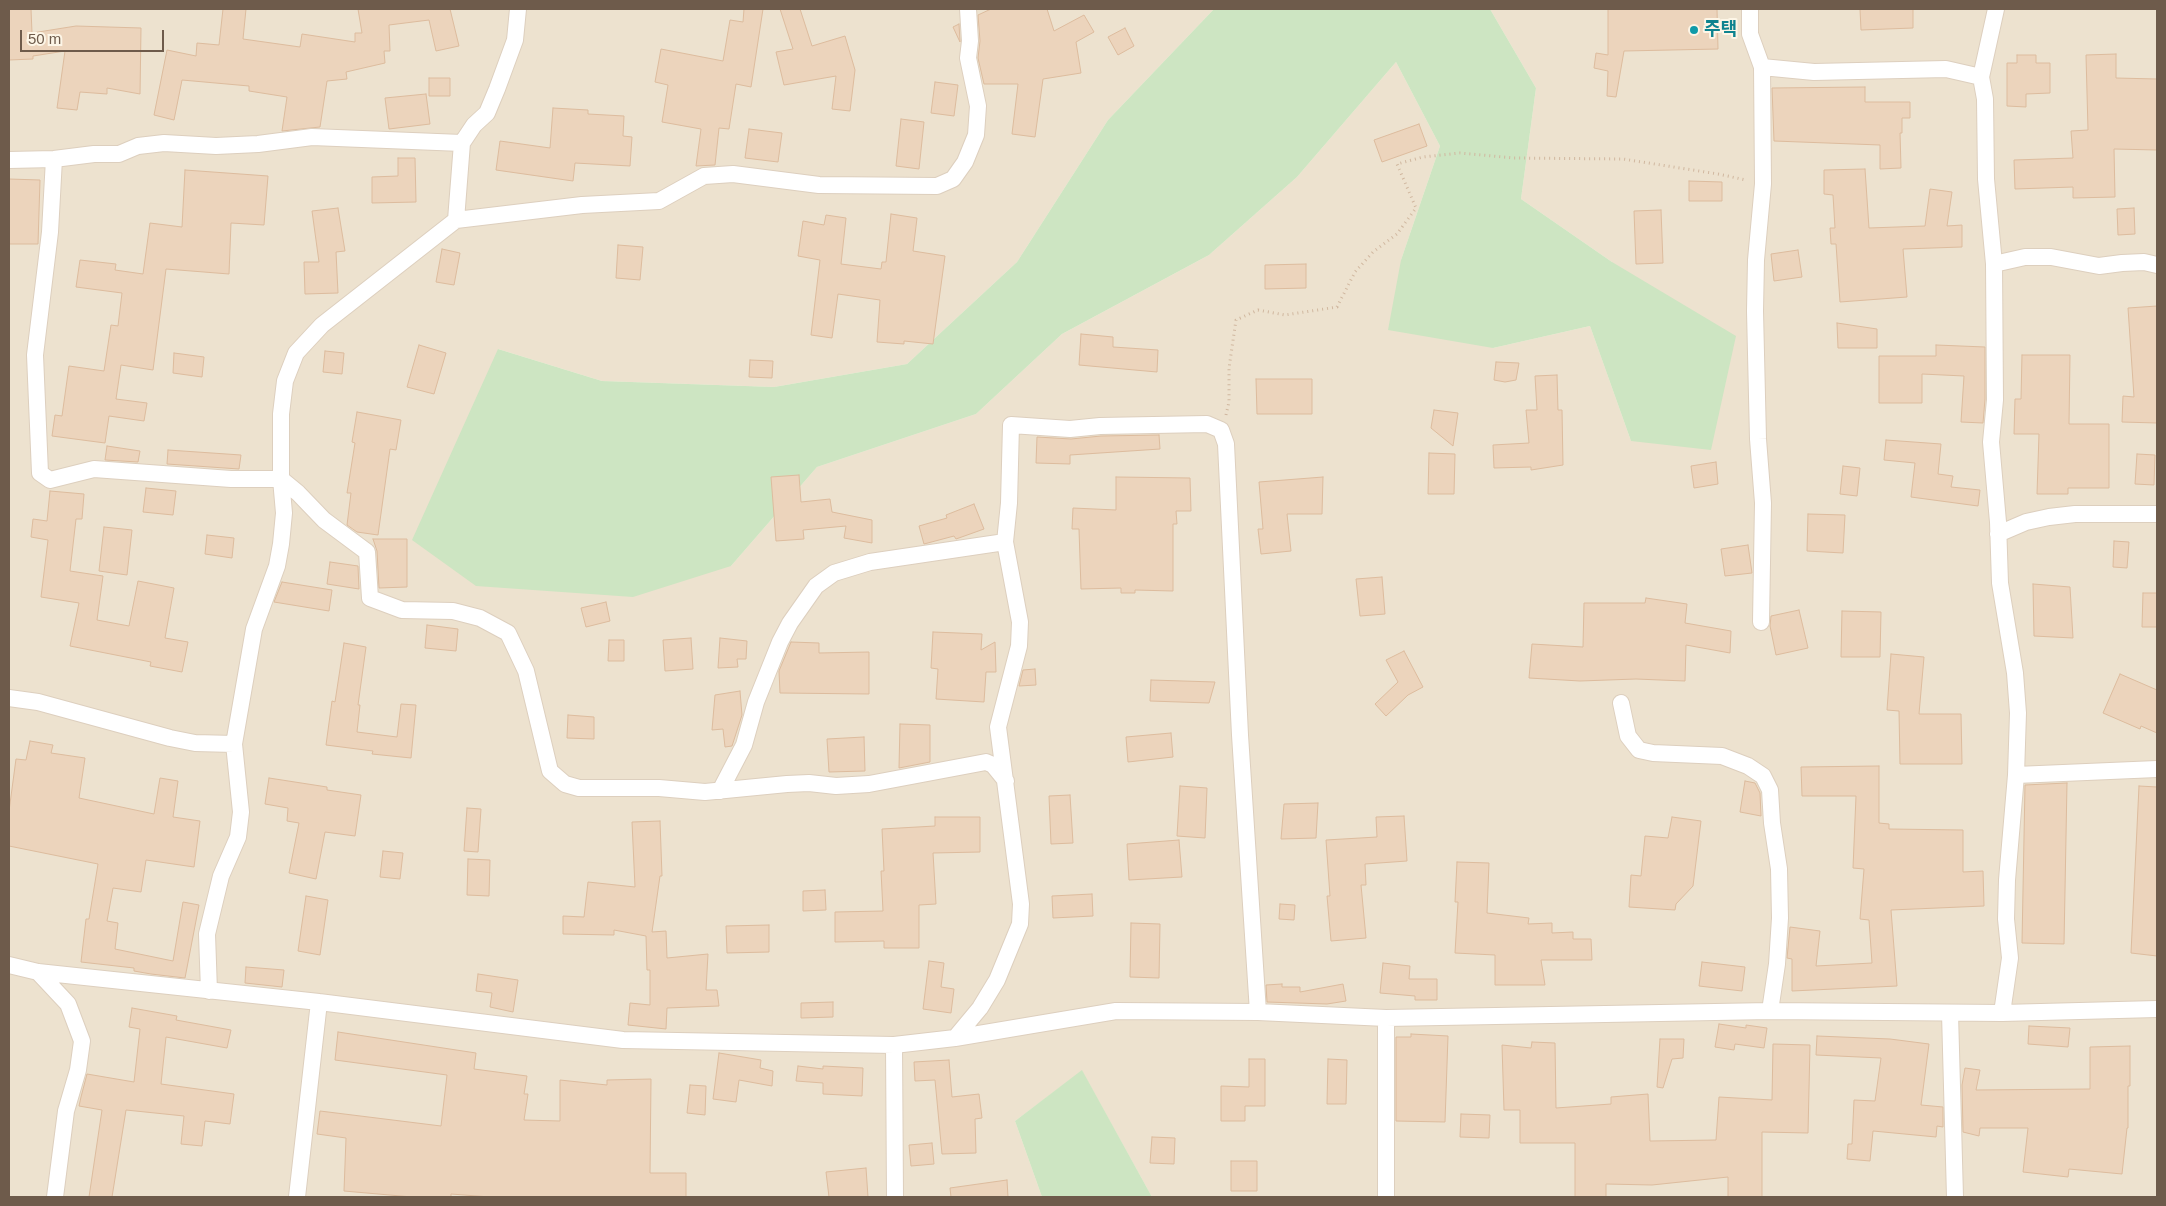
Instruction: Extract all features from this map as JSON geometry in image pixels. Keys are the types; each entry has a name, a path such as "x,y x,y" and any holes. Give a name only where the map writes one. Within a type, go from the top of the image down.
{"street":[{"path":"456,220 462,143 474,125 487,113 514,40 518,9"},
{"path":"209,991 207,959 209,925 221,876 238,837 241,812 234,744 254,629 277,566 284,513 280,479 281,414 285,381 296,353 322,325 456,220 582,205 660,201 704,176 733,174 818,185 937,186 953,179 961,168 976,134 978,106 968,58 970,41 968,9"},
{"path":"1750,9 1750,34 1762,67 1763,184 1756,260 1755,311 1758,440 1763,503 1761,622"},
{"path":"1996,9 1981,77 1985,99 1986,179 1994,264 1995,400 1991,442 2000,583 2015,673 2018,713 2016,775 2006,919 2010,958 2002,1013"},
{"path":"1762,67 1814,72 1946,69 1981,77"},
{"path":"9,160 119,154 138,146 164,143 216,146 258,144 312,137 462,143"},
{"path":"54,159 50,232 34,355 40,474 50,480 94,469 231,479 280,479 324,520 367,552 370,598 402,610 453,611 480,618 508,633 526,671 550,771 565,784 579,788 659,788 705,792 808,783 836,786 869,784 986,762 993,766 1006,781"},
{"path":"1994,264 2025,257 2051,257 2099,266 2144,262 2157,265"},
{"path":"955,1038 980,1008 997,980 1020,924 1021,904 998,727 1019,646 1020,622 1005,542 1009,503 1011,425 1070,429 1100,426 1207,424 1221,430 1226,444 1240,734 1258,1012"},
{"path":"1998,534 2026,522 2049,517 2075,514 2157,514"},
{"path":"720,791 744,745 756,702 780,642 790,622 816,586 834,573 870,562 1005,542"},
{"path":"9,698 38,702 170,738 195,742 234,744"},
{"path":"1621,703 1628,736 1639,750 1653,753 1722,756 1748,766 1763,776 1770,790 1772,823 1779,869 1780,918 1777,964 1770,1011"},
{"path":"2016,775 2157,768"},
{"path":"9,965 38,972 319,1002 623,1040 894,1045 955,1038 1116,1011 1258,1012 1386,1018 1770,1011 2002,1013 2157,1009"},
{"path":"38,972 68,1004 82,1041 78,1070 66,1111 55,1197"},
{"path":"297,1197 319,1002"},
{"path":"1950,1012 1955,1197"},
{"path":"1386,1018 1386,1197"},
{"path":"894,1045 895,1197"}],"path":[{"path":"1221,430 1229,402 1229,368 1236,320 1258,310 1285,315 1337,307 1355,272 1372,252 1397,234 1416,208 1397,164 1423,157 1460,153 1514,158 1623,159 1718,174 1763,184"}],"shaded area":[{"path":"9,9 1214,9 1108,120 1017,262 907,364 774,387 602,381 498,349 731,566 817,467 976,414 1062,334 1209,255 1297,177 1396,62 1440,146 1401,260 1493,348 1590,326 1631,441 1612,262 1521,199 1536,88 1490,9 2157,9 2157,1197 1152,1197 1082,1071 1015,1121 1042,1197 9,1197"}],"green space":[{"path":"1214,9 1490,9 1536,88 1521,199 1612,262 1736,336 1711,450 1631,441 1590,326 1493,348 1388,330 1401,260 1440,146 1396,62 1297,177 1209,255 1062,334 976,414 817,467 731,566 633,597 476,586 412,540 498,349 602,381 774,387 907,364 1017,262 1108,120"},
{"path":"1082,1070 1152,1197 1042,1197 1015,1121"}],"building":[{"path":"9,9 31,9 32,33 76,26 141,28 140,94 107,88 107,94 80,92 77,110 57,108 65,51 33,56 33,59 9,60"},
{"path":"223,9 246,9 243,39 300,47 302,34 355,42 355,33 362,33 358,9 450,9 459,46 436,51 429,20 389,25 390,51 384,51 385,63 346,72 347,79 327,81 320,127 282,131 287,97 249,91 249,86 182,80 174,120 154,115 167,50 196,56 197,43 219,45"},
{"path":"744,9 763,9 751,87 736,84 729,129 719,128 715,165 696,166 701,129 662,122 668,85 655,82 661,49 723,61 730,20 743,22"},
{"path":"780,9 800,9 812,46 845,36 855,70 850,111 832,109 836,76 784,85 776,52 793,49"},
{"path":"991,9 1047,9 1054,31 1084,15 1094,32 1076,42 1081,73 1043,79 1035,137 1012,134 1018,84 984,84 978,58 980,41 978,15"},
{"name":"주택","path":"1608,9 1717,9 1718,49 1624,51 1616,97 1607,96 1608,71 1594,68 1596,53 1608,55"},
{"path":"1860,9 1913,9 1913,28 1861,30"},
{"path":"959,24 960,41 960,42 953,27"},
{"path":"1125,28 1134,46 1118,55 1108,37"},
{"path":"2116,54 2116,78 2157,79 2157,150 2114,149 2115,197 2073,198 2073,187 2015,189 2014,160 2073,158 2071,131 2088,130 2086,55"},
{"path":"2017,55 2036,55 2036,63 2050,63 2050,93 2026,94 2026,107 2007,106 2007,63 2017,63"},
{"path":"429,78 450,78 450,96 429,96"},
{"path":"935,82 958,85 954,116 931,113"},
{"path":"1865,87 1865,102 1910,102 1910,118 1902,118 1902,133 1900,133 1901,168 1880,169 1880,145 1774,141 1772,88"},
{"path":"426,94 430,124 389,129 385,98"},
{"path":"553,108 588,110 588,114 624,116 623,136 632,137 630,166 575,163 573,181 496,170 500,141 550,148"},
{"path":"901,119 924,122 919,169 896,166"},
{"path":"1419,124 1427,146 1382,162 1374,140"},
{"path":"749,129 782,133 778,162 745,158"},
{"path":"398,158 415,158 416,202 372,203 372,177 398,176"},
{"path":"1865,169 1869,228 1925,226 1930,189 1952,192 1947,226 1962,225 1962,247 1903,249 1907,297 1840,302 1836,244 1831,244 1830,228 1835,228 1833,195 1824,194 1824,170"},
{"path":"185,170 268,176 264,225 231,223 229,274 166,269 153,370 121,365 116,399 147,403 144,421 109,416 105,443 52,436 55,415 62,416 69,366 104,371 111,325 118,326 122,293 76,287 80,260 116,264 115,270 143,274 150,223 182,227"},
{"path":"9,179 40,180 38,244 9,244"},
{"path":"1689,181 1722,182 1722,201 1689,201"},
{"path":"338,208 345,251 336,252 338,293 305,294 304,262 319,262 312,211"},
{"path":"2134,208 2135,234 2118,235 2117,209"},
{"path":"1661,210 1663,263 1636,264 1634,211"},
{"path":"891,214 917,218 913,251 945,256 933,344 904,341 904,344 877,342 880,300 838,294 832,338 811,335 820,260 798,256 803,221 824,225 826,215 846,218 841,264 881,269 882,262 886,262"},
{"path":"618,245 643,247 640,280 616,278"},
{"path":"442,249 460,253 454,285 436,282"},
{"path":"1798,250 1802,277 1774,281 1771,254"},
{"path":"1306,264 1306,288 1265,289 1265,265"},
{"path":"2157,306 2157,423 2122,422 2123,396 2134,397 2128,308"},
{"path":"1837,323 1877,329 1877,348 1838,348"},
{"path":"1081,334 1113,337 1113,347 1158,350 1157,372 1079,365"},
{"path":"419,345 446,353 434,394 407,387"},
{"path":"1936,345 1985,347 1983,423 1961,422 1964,376 1922,374 1922,403 1879,403 1879,356 1936,356"},
{"path":"325,351 344,353 342,374 323,372"},
{"path":"174,353 204,357 202,377 173,373"},
{"path":"2022,355 2070,355 2069,424 2109,424 2109,488 2068,488 2068,494 2037,494 2039,434 2014,434 2015,399 2021,399"},
{"path":"750,360 773,361 772,378 749,377"},
{"path":"1496,362 1519,363 1516,380 1505,382 1494,380"},
{"path":"1557,375 1558,410 1562,410 1563,465 1531,470 1531,467 1494,468 1493,445 1529,443 1526,410 1537,410 1535,376"},
{"path":"1256,379 1312,379 1312,414 1257,414"},
{"path":"1434,410 1458,413 1453,446 1431,428"},
{"path":"357,412 401,420 396,450 390,449 378,535 357,532 347,525 351,493 347,493 355,443 352,442"},
{"path":"1159,435 1160,449 1070,455 1070,464 1036,463 1037,437 1071,439 1101,436"},
{"path":"1886,440 1941,444 1938,474 1953,476 1951,487 1980,490 1978,506 1911,497 1915,463 1884,460"},
{"path":"107,446 140,451 138,462 105,460"},
{"path":"168,450 241,455 239,469 167,464"},
{"path":"1429,453 1455,454 1454,494 1428,494"},
{"path":"2137,454 2155,455 2154,485 2135,484"},
{"path":"1716,462 1718,484 1694,488 1691,466"},
{"path":"1843,466 1860,468 1857,496 1840,494"},
{"path":"799,475 801,502 830,499 832,512 872,520 872,543 844,538 846,526 803,530 804,539 776,541 771,477"},
{"path":"1116,477 1190,478 1191,511 1176,511 1177,524 1173,524 1173,591 1135,590 1135,593 1121,593 1121,588 1081,589 1079,529 1072,529 1073,508 1116,510"},
{"path":"1323,477 1322,514 1287,514 1291,551 1261,554 1258,529 1263,529 1259,482"},
{"path":"146,488 176,491 173,515 143,512"},
{"path":"50,491 84,494 82,519 76,519 70,571 103,576 97,620 129,626 138,581 174,588 165,638 188,642 182,672 150,666 151,662 70,646 79,603 41,597 48,540 31,537 33,519 47,521"},
{"path":"974,504 984,529 956,539 954,536 924,544 919,526 947,518 946,515"},
{"path":"1808,514 1845,515 1843,553 1807,551"},
{"path":"104,527 132,530 127,575 99,571"},
{"path":"207,535 234,538 232,558 205,554"},
{"path":"373,539 407,539 407,587 379,588 377,551"},
{"path":"2114,541 2129,542 2127,568 2113,567"},
{"path":"1748,545 1752,573 1725,576 1721,549"},
{"path":"330,562 358,566 359,589 327,584"},
{"path":"1382,577 1385,614 1360,616 1356,579"},
{"path":"282,582 332,590 329,611 274,602"},
{"path":"2033,584 2070,587 2073,638 2034,636"},
{"path":"2143,593 2157,593 2157,627 2142,627"},
{"path":"1646,598 1687,604 1685,623 1731,631 1730,653 1686,645 1685,681 1636,679 1580,681 1529,678 1532,644 1583,647 1584,603 1645,603"},
{"path":"606,602 610,621 586,627 581,608"},
{"path":"1799,610 1808,648 1776,655 1770,626 1771,616"},
{"path":"1842,611 1881,612 1880,657 1841,657"},
{"path":"427,625 458,629 456,651 425,648"},
{"path":"933,632 982,634 981,650 995,642 996,672 986,672 984,702 936,699 938,669 931,668"},
{"path":"691,638 693,669 665,671 663,640"},
{"path":"720,638 747,641 746,659 737,659 738,667 718,668"},
{"path":"609,640 624,640 624,661 608,661"},
{"path":"791,642 819,643 819,653 869,652 869,694 780,693 779,671"},
{"path":"344,643 366,647 358,705 360,705 357,732 397,737 401,704 416,705 411,758 372,754 373,751 326,745 332,701 335,702"},
{"path":"1404,651 1423,687 1408,695 1386,716 1375,704 1398,682 1386,660"},
{"path":"1891,654 1924,657 1919,714 1961,714 1962,764 1900,764 1899,711 1887,710"},
{"path":"1035,669 1036,685 1019,686 1023,670"},
{"path":"2120,674 2157,690 2157,733 2141,726 2140,729 2103,713"},
{"path":"1151,680 1215,682 1209,703 1150,701"},
{"path":"740,691 742,715 732,746 725,747 723,729 712,730 715,695"},
{"path":"568,715 594,717 594,739 567,738"},
{"path":"900,724 930,725 930,762 899,768"},
{"path":"1171,733 1173,757 1128,762 1126,737"},
{"path":"864,737 865,771 829,772 827,739"},
{"path":"30,741 53,745 51,753 85,758 79,798 154,814 160,778 178,781 173,817 200,821 194,867 146,860 141,892 113,888 107,921 118,923 115,949 173,961 183,902 199,905 185,978 134,971 134,968 81,962 86,919 89,919 98,864 9,846 9,811 16,759 26,760"},
{"path":"1879,766 1879,823 1889,824 1889,829 1963,830 1963,872 1983,871 1984,906 1891,910 1897,986 1792,991 1792,959 1787,958 1790,927 1820,931 1816,966 1872,963 1869,920 1860,919 1864,869 1853,868 1856,796 1802,796 1801,767"},
{"path":"269,778 327,787 327,790 361,795 355,836 325,832 316,879 289,873 299,823 287,821 288,808 265,804"},
{"path":"1745,781 1755,783 1760,793 1761,816 1740,812"},
{"path":"2067,783 2064,944 2022,943 2025,785"},
{"path":"1180,786 1207,788 1205,838 1177,836"},
{"path":"2139,786 2157,787 2157,956 2131,953"},
{"path":"1070,795 1073,843 1051,844 1049,796"},
{"path":"1318,803 1316,838 1281,839 1284,804"},
{"path":"467,808 481,809 478,852 464,851"},
{"path":"1404,816 1407,861 1365,864 1366,885 1361,885 1366,938 1331,941 1327,896 1330,896 1326,840 1377,837 1376,817"},
{"path":"935,817 980,817 980,852 933,853 936,904 919,905 919,948 884,948 884,941 835,942 835,912 883,911 881,871 884,871 882,829 935,826"},
{"path":"1672,817 1701,821 1693,886 1676,904 1675,910 1629,907 1631,875 1641,876 1645,836 1668,838"},
{"path":"660,821 662,876 660,876 652,932 666,931 667,958 708,954 706,990 717,990 719,1006 667,1008 666,1029 628,1025 630,1003 650,1005 650,970 647,970 646,936 614,930 614,935 563,934 563,916 584,917 588,882 635,887 632,822"},
{"path":"1179,840 1182,877 1129,880 1127,844"},
{"path":"383,851 403,853 400,879 380,877"},
{"path":"468,859 490,860 489,896 467,895"},
{"path":"1457,862 1489,863 1487,913 1529,918 1528,924 1552,923 1552,933 1573,932 1573,939 1591,939 1592,960 1541,960 1545,985 1495,985 1495,955 1455,953 1458,902 1455,902"},
{"path":"825,890 826,910 803,911 803,891"},
{"path":"1092,894 1093,916 1053,918 1052,896"},
{"path":"306,896 328,900 320,955 298,951"},
{"path":"1280,904 1295,905 1294,920 1279,919"},
{"path":"1131,923 1160,924 1159,978 1130,977"},
{"path":"769,925 769,952 727,953 726,926"},
{"path":"929,961 944,963 941,987 954,989 951,1013 923,1009"},
{"path":"1702,962 1745,967 1742,991 1699,986"},
{"path":"1383,963 1410,966 1409,979 1437,979 1437,1000 1415,1000 1415,996 1380,993"},
{"path":"246,967 284,970 282,987 245,983"},
{"path":"478,974 518,980 513,1012 490,1007 492,993 476,991"},
{"path":"1282,984 1282,987 1300,987 1300,992 1343,984 1346,1001 1327,1004 1267,1002 1266,985"},
{"path":"833,1002 833,1017 801,1018 801,1003"},
{"path":"132,1008 177,1016 176,1020 231,1030 227,1048 166,1037 161,1084 234,1094 230,1124 205,1121 202,1146 181,1144 184,1116 126,1110 112,1197 89,1197 102,1110 79,1106 81,1097 87,1074 134,1082 140,1029 129,1027"},
{"path":"1719,1024 1746,1028 1746,1025 1767,1028 1764,1048 1735,1044 1734,1050 1715,1047"},
{"path":"2029,1026 2070,1028 2068,1047 2028,1044"},
{"path":"338,1032 476,1053 474,1069 527,1076 524,1094 528,1094 524,1120 560,1121 560,1080 607,1085 607,1080 651,1079 650,1173 686,1173 686,1197 490,1197 451,1194 451,1197 412,1197 344,1191 346,1138 317,1134 320,1111 441,1126 447,1075 335,1060"},
{"path":"1411,1034 1448,1036 1445,1122 1396,1121 1396,1037 1411,1037"},
{"path":"1817,1036 1890,1039 1929,1044 1921,1105 1943,1107 1943,1127 1937,1126 1936,1137 1873,1131 1870,1161 1847,1159 1848,1144 1852,1144 1854,1100 1875,1101 1881,1058 1816,1055"},
{"path":"1660,1039 1684,1039 1683,1058 1672,1059 1663,1088 1657,1087"},
{"path":"1532,1042 1555,1043 1556,1108 1611,1104 1611,1097 1648,1094 1650,1141 1716,1140 1719,1097 1772,1100 1773,1044 1810,1045 1808,1133 1762,1132 1762,1197 1728,1197 1728,1177 1652,1185 1606,1184 1606,1197 1575,1197 1575,1143 1520,1143 1520,1110 1504,1110 1502,1045 1531,1048"},
{"path":"2130,1046 2128,1128 2122,1174 2069,1169 2068,1177 2023,1172 2028,1128 1980,1128 1979,1136 1963,1132 1962,1085 1965,1068 1980,1070 1976,1090 2090,1089 2090,1047"},
{"path":"719,1053 761,1060 760,1068 773,1071 772,1086 739,1080 736,1102 713,1099"},
{"path":"1249,1059 1265,1059 1265,1106 1245,1106 1245,1121 1221,1121 1221,1086 1249,1087"},
{"path":"1328,1059 1347,1060 1346,1104 1327,1104"},
{"path":"949,1060 952,1097 979,1094 982,1118 975,1119 976,1153 942,1154 935,1080 915,1081 914,1062"},
{"path":"798,1066 823,1069 823,1066 863,1068 862,1096 823,1094 823,1083 796,1081"},
{"path":"690,1085 706,1086 705,1115 687,1113"},
{"path":"1461,1114 1490,1115 1489,1138 1460,1137"},
{"path":"1152,1137 1175,1138 1174,1164 1150,1163"},
{"path":"932,1143 934,1164 911,1166 909,1145"},
{"path":"1231,1161 1257,1161 1257,1191 1231,1191"},
{"path":"866,1168 868,1197 829,1197 826,1172"},
{"path":"1007,1180 1008,1197 951,1197 950,1188"}],"place":[{"name":"주택","path":"1694,30"}]}
